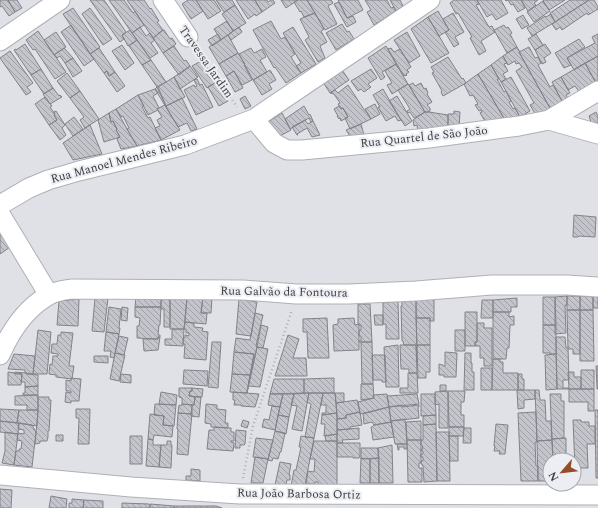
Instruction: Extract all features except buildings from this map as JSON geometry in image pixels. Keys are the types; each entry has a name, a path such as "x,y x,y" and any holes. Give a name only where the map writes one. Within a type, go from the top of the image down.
{"street":[{"path":"0,42 60,0"},
{"name":"Travessa Jardim","path":"163,0 188,37"},
{"name":"Rua Manoel Mendes Ribeiro","path":"0,205 29,188 48,180 79,170 185,145 254,119 430,0"},
{"name":"Rua Quartel de São João","path":"254,119 274,143 286,150 310,149 429,138 519,126 549,120 598,91"},
{"path":"549,120 598,134"},
{"path":"0,214 49,295"},
{"name":"Rua Galvão da Fontoura","path":"0,354 16,325 34,304 53,293 71,289 243,290 296,294 349,294 492,285 567,285 598,287"},
{"name":"Rua João Barbosa Ortiz","path":"0,475 131,487 240,501 598,495"}],"path":[{"name":"Travessa Jardim","path":"188,37 238,108 254,119"},
{"path":"240,501 253,426 294,305 296,294"}]}
